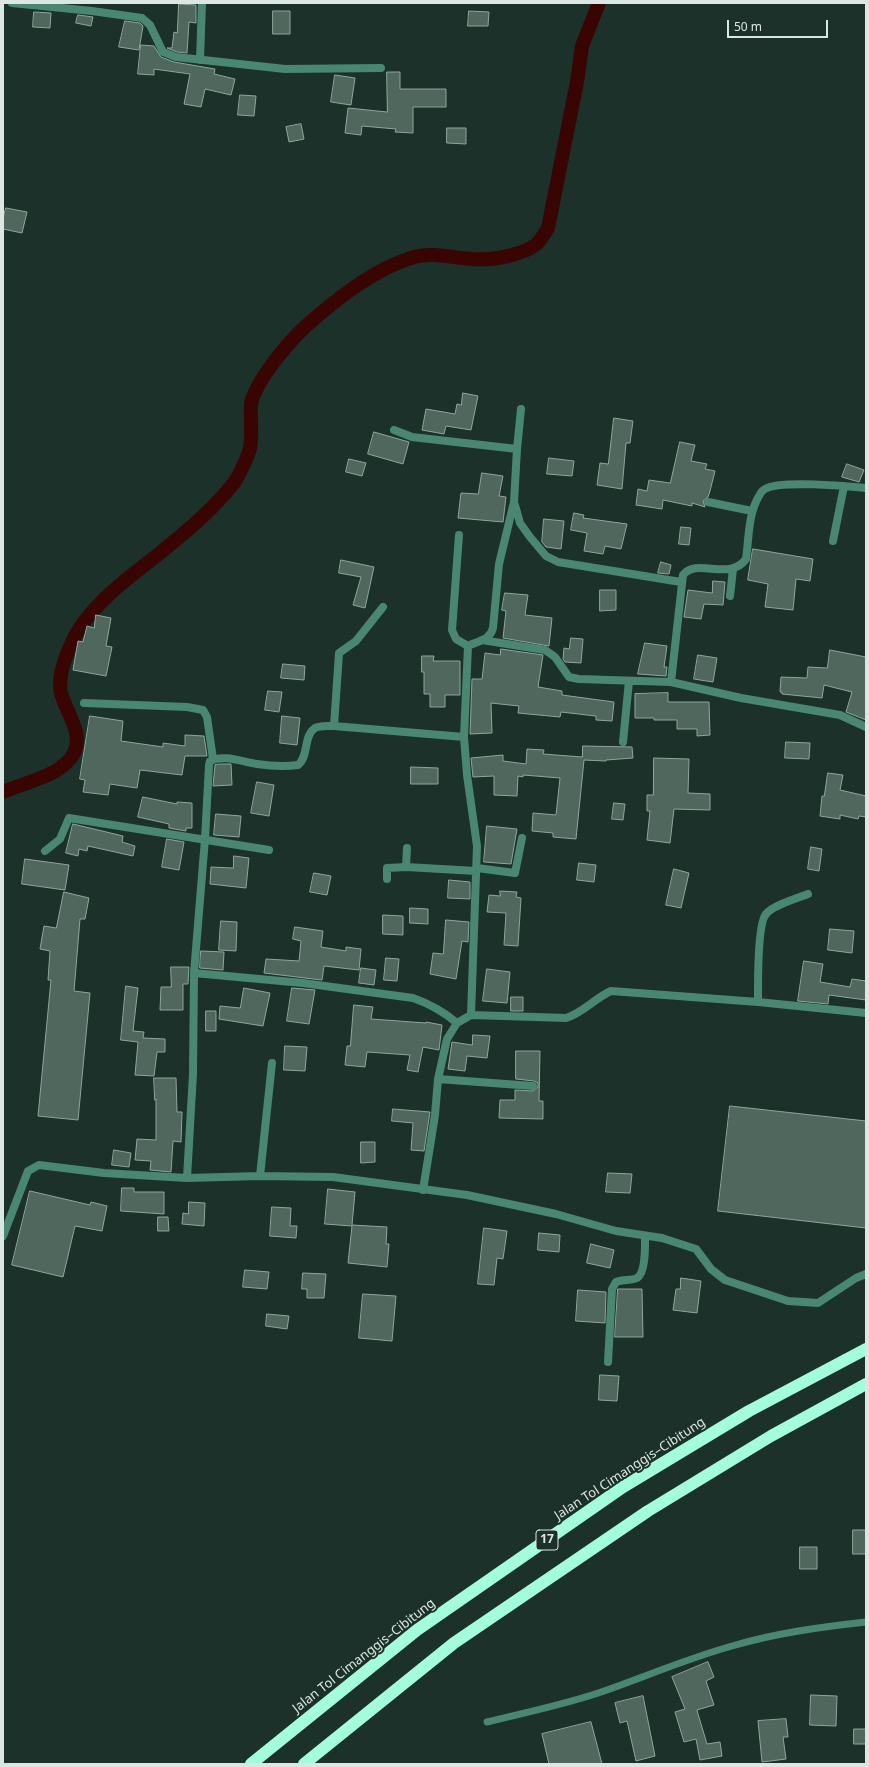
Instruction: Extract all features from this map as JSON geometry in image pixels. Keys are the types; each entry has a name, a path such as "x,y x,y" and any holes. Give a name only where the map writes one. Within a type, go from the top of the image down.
{"highway":[{"name":"Jalan Tol Cimanggis–Cibitung","path":"251,1764 417,1630 623,1487 749,1411 866,1349"},
{"name":"17","path":"304,1764 454,1643 641,1516 771,1436 866,1384"}],"street":[{"path":"12,3 136,16 146,21 150,25 163,52 176,57 256,67 303,70 381,68"},
{"path":"200,60 202,3"},
{"path":"468,646 492,634 499,564 514,502 516,449 521,409"},
{"path":"394,430 412,437 516,449"},
{"path":"671,682 681,582 686,571 696,569 733,569 742,565 746,559 752,511 759,495 765,489 771,487 803,485 866,488"},
{"path":"834,541 844,486"},
{"path":"514,502 516,514 520,523 546,556 558,562 681,582"},
{"path":"708,502 752,511"},
{"path":"459,535 452,630 456,639 468,646"},
{"path":"730,596 733,569"},
{"path":"334,726 339,653 356,642 383,607"},
{"path":"481,640 545,650 555,657 569,677 579,680 671,682 741,698 840,715 866,727"},
{"path":"468,646 464,737 467,775 476,828 477,869 471,1015"},
{"path":"623,742 629,681"},
{"path":"84,704 187,707 203,710 207,717 213,759"},
{"path":"187,1178 193,1074 194,974 210,761 221,758 258,765 298,765 303,758 309,736 312,731 315,728 334,726 464,737"},
{"path":"45,851 60,839 70,818 269,850"},
{"path":"387,879 387,868 406,867 477,869 515,873 522,838"},
{"path":"406,867 407,848"},
{"path":"758,1002 760,947 763,921 766,914 779,906 808,894"},
{"path":"194,974 303,984 413,998 426,1002 445,1012 457,1023"},
{"path":"423,1190 435,1115 438,1079 447,1039 457,1023 471,1015 566,1018 574,1016 604,994 611,991 758,1002 866,1014"},
{"path":"260,1176 272,1062"},
{"path":"438,1079 533,1086"},
{"path":"3,1236 28,1171 38,1165 104,1173 187,1178 260,1176 333,1177 467,1195 556,1214 616,1231 662,1238 696,1249 718,1276 743,1287 788,1301 818,1303 856,1278 866,1274"},
{"path":"608,1362 612,1289 616,1282 638,1278 641,1274 644,1266 646,1236"}],"lane":[{"path":"487,1722 544,1709 606,1690 658,1670 733,1645 820,1628 866,1622"}],"building":[{"path":"179,4 196,5 196,23 189,22 187,53 177,52 167,48 172,48 174,32 177,33"},
{"path":"273,11 290,11 290,34 273,34"},
{"path":"469,11 489,12 488,26 468,26"},
{"path":"34,12 51,13 50,28 33,27"},
{"path":"78,15 93,17 91,26 76,23"},
{"path":"125,21 140,23 143,26 139,50 119,47"},
{"path":"141,45 154,46 161,57 174,62 215,69 214,74 235,79 231,95 205,89 201,107 184,104 190,74 154,69 154,75 138,74"},
{"path":"387,72 400,72 400,89 446,89 446,107 413,107 413,133 395,132 396,129 362,126 361,135 345,133 348,108 387,112"},
{"path":"335,75 355,78 351,105 331,102"},
{"path":"240,95 256,96 254,116 238,115"},
{"path":"301,124 304,139 289,142 286,127"},
{"path":"447,128 466,128 466,144 447,143"},
{"path":"6,208 27,212 22,233 3,229 3,219"},
{"path":"463,393 478,396 471,430 446,426 444,434 422,430 426,409 455,414 457,404 461,405"},
{"path":"614,418 633,421 630,443 626,443 622,489 597,485 600,463 608,464"},
{"path":"374,432 409,442 403,464 368,454"},
{"path":"680,442 695,445 691,461 707,464 705,469 715,471 708,497 703,501 705,507 692,503 692,506 663,500 662,509 636,505 638,489 647,491 649,480 670,483"},
{"path":"549,458 574,461 572,476 547,474"},
{"path":"349,459 366,463 362,476 346,472"},
{"path":"847,464 864,470 859,482 842,477"},
{"path":"482,473 503,476 499,496 506,497 503,522 458,518 461,493 478,494"},
{"path":"574,513 584,515 583,518 627,524 621,549 605,546 603,554 584,551 587,533 571,530"},
{"path":"544,519 564,521 561,549 546,547 542,542"},
{"path":"681,527 691,528 689,545 679,544"},
{"path":"753,549 813,559 810,581 796,579 793,610 765,607 768,584 748,580"},
{"path":"341,560 374,567 365,608 353,605 361,577 339,573"},
{"path":"661,562 671,565 669,574 658,573"},
{"path":"713,581 725,582 723,605 704,604 701,619 684,617 688,590 712,593"},
{"path":"600,590 616,590 616,610 600,611"},
{"path":"505,593 528,595 525,615 552,618 549,646 503,638 506,611 502,610"},
{"path":"96,615 111,618 106,646 112,647 106,676 73,670 78,641 83,642 87,626 94,628"},
{"path":"571,638 583,639 581,663 565,662 563,659 564,648 569,649"},
{"path":"645,643 667,646 664,667 667,667 666,676 638,674"},
{"path":"501,649 543,655 538,687 562,691 562,695 614,702 612,721 596,720 596,716 561,712 560,717 518,713 519,706 491,703 492,733 470,734 472,679 482,679 485,653 500,655"},
{"path":"830,650 866,657 866,720 846,712 852,692 824,685 822,698 782,694 782,692 780,692 781,677 807,678 808,667 827,668"},
{"path":"698,655 717,658 713,682 694,679"},
{"path":"422,656 434,656 433,661 460,661 460,695 445,695 445,707 430,707 430,694 424,694"},
{"path":"283,664 305,666 304,680 281,678"},
{"path":"268,691 282,692 279,712 265,710"},
{"path":"668,693 668,702 709,702 710,735 697,736 697,729 677,729 677,720 635,718 635,694"},
{"path":"90,716 123,721 121,741 163,747 163,743 185,746 185,735 204,736 207,756 185,756 182,775 140,770 137,788 110,784 108,795 83,792 85,780 80,779"},
{"path":"282,716 300,718 297,745 280,743"},
{"path":"786,742 810,743 809,759 785,758"},
{"path":"583,746 632,747 633,758 606,761 584,760 576,839 553,837 553,833 532,831 533,813 556,815 560,778 523,775 523,777 518,776 517,796 494,795 494,776 473,777 471,758 503,755 503,761 526,764 527,749 544,750 543,754 582,757"},
{"path":"654,758 689,759 688,793 710,794 710,810 674,809 670,843 647,840 650,811 647,811 647,795 653,795"},
{"path":"231,764 232,785 213,786 215,765"},
{"path":"411,767 438,768 438,784 411,784"},
{"path":"828,773 843,775 840,790 866,796 866,817 859,816 858,819 840,815 840,819 820,816 822,796 824,796"},
{"path":"257,782 274,785 269,816 251,813"},
{"path":"143,797 177,804 177,802 192,803 192,828 186,828 186,831 169,828 169,824 138,817"},
{"path":"614,803 625,804 623,820 612,819"},
{"path":"216,814 241,816 239,837 214,835"},
{"path":"73,824 123,836 122,842 135,846 133,856 88,846 87,851 79,849 78,856 66,853"},
{"path":"487,826 517,829 511,864 484,862"},
{"path":"167,839 184,842 179,870 162,867"},
{"path":"811,847 822,849 819,871 808,869"},
{"path":"234,856 249,858 246,888 210,884 211,867 233,868"},
{"path":"25,859 69,865 65,890 22,884"},
{"path":"579,863 596,865 594,882 577,880"},
{"path":"674,869 689,873 681,908 666,905"},
{"path":"314,873 331,876 327,895 310,892"},
{"path":"449,880 470,882 470,899 448,898"},
{"path":"500,891 517,892 516,897 521,898 518,946 504,945 506,913 487,912 489,895 500,896"},
{"path":"64,892 89,898 85,919 80,919 74,991 90,993 78,1120 38,1116 51,980 48,980 50,951 40,949 44,926 56,928"},
{"path":"410,908 428,909 428,924 410,923"},
{"path":"383,915 403,916 403,935 383,934"},
{"path":"446,920 469,922 468,942 462,941 456,979 430,974 433,953 443,954"},
{"path":"221,921 237,922 236,951 219,950"},
{"path":"295,927 323,931 321,947 346,951 346,947 361,949 359,970 324,966 322,980 264,973 266,959 299,961 301,941 293,939"},
{"path":"830,929 854,931 852,953 828,950"},
{"path":"201,951 224,952 223,970 200,968"},
{"path":"386,958 399,959 397,981 384,980"},
{"path":"804,961 823,964 820,982 850,987 852,979 866,981 866,1000 829,995 828,1004 798,1001"},
{"path":"171,967 189,967 188,984 183,984 183,1010 160,1010 161,987 171,987"},
{"path":"361,968 376,970 374,985 359,983"},
{"path":"487,969 510,972 507,1003 483,1001"},
{"path":"126,986 138,988 133,1031 144,1032 143,1038 165,1039 165,1052 157,1052 154,1076 135,1075 138,1042 121,1040"},
{"path":"244,988 270,993 263,1026 219,1019 220,1006 240,1008"},
{"path":"292,988 315,990 309,1024 287,1021"},
{"path":"511,997 523,997 523,1011 511,1011"},
{"path":"354,1005 373,1007 371,1019 426,1022 442,1025 439,1050 423,1047 418,1072 407,1070 410,1055 367,1052 365,1067 345,1065 347,1046 350,1046"},
{"path":"206,1011 216,1011 216,1031 206,1031"},
{"path":"473,1035 490,1036 487,1058 467,1056 465,1071 448,1069 452,1042 472,1045"},
{"path":"285,1046 307,1047 305,1071 284,1070"},
{"path":"516,1051 540,1051 539,1101 543,1101 543,1119 499,1118 500,1100 515,1100 515,1090 533,1091 538,1087 538,1083 534,1081 516,1079"},
{"path":"154,1078 176,1078 177,1112 182,1112 181,1142 173,1141 171,1172 150,1170 151,1161 135,1160 137,1139 156,1140 156,1099 155,1100"},
{"path":"730,1106 866,1121 866,1228 718,1211"},
{"path":"393,1109 430,1112 424,1151 411,1150 413,1123 392,1121"},
{"path":"361,1142 375,1142 375,1162 361,1163"},
{"path":"114,1150 131,1153 129,1167 112,1165"},
{"path":"608,1173 632,1174 630,1193 606,1192"},
{"path":"122,1188 134,1188 134,1192 164,1192 164,1214 121,1211"},
{"path":"328,1189 355,1192 352,1225 387,1227 386,1244 389,1244 387,1267 348,1263 352,1226 325,1224"},
{"path":"30,1191 90,1205 91,1202 107,1206 102,1231 75,1226 63,1277 12,1265"},
{"path":"189,1202 205,1203 204,1226 182,1224 183,1213 188,1214"},
{"path":"272,1207 291,1208 290,1226 297,1226 296,1238 270,1236"},
{"path":"158,1217 168,1217 169,1231 158,1231"},
{"path":"484,1228 507,1231 503,1259 497,1258 494,1285 478,1284"},
{"path":"539,1233 560,1235 559,1252 538,1250"},
{"path":"591,1244 614,1250 610,1268 587,1263"},
{"path":"245,1270 269,1272 267,1289 243,1287"},
{"path":"303,1273 326,1274 324,1298 307,1298 307,1289 302,1289"},
{"path":"681,1278 701,1281 697,1313 673,1310 676,1289 680,1289"},
{"path":"618,1289 642,1289 643,1337 615,1337"},
{"path":"578,1290 606,1292 605,1323 576,1321"},
{"path":"363,1294 396,1296 392,1341 359,1338"},
{"path":"267,1314 289,1316 287,1329 266,1326"},
{"path":"600,1375 619,1376 617,1401 599,1400"},
{"path":"853,1530 866,1530 866,1554 853,1554"},
{"path":"800,1547 817,1547 817,1569 800,1569"},
{"path":"708,1662 714,1677 706,1681 714,1705 697,1710 707,1744 720,1742 722,1756 700,1760 696,1739 684,1742 675,1712 685,1709 672,1677"},
{"path":"811,1695 837,1696 836,1726 810,1725"},
{"path":"643,1696 655,1756 636,1761 627,1721 620,1723 615,1703"},
{"path":"786,1719 788,1737 783,1737 786,1759 762,1762 758,1721"},
{"path":"591,1722 602,1764 549,1764 542,1734"},
{"path":"854,1729 866,1729 866,1744 854,1744"}],"waterway":[{"path":"3,792 48,775 56,771 70,759 75,751 77,743 76,734 61,693 60,679 63,664 74,638 81,626 110,593 196,523 233,484 243,467 250,448 251,405 256,390 278,356 297,335 314,319 349,291 374,275 400,262 414,257 428,255 478,259 499,258 532,248 538,242 548,228 577,82 582,46 599,3"}]}
